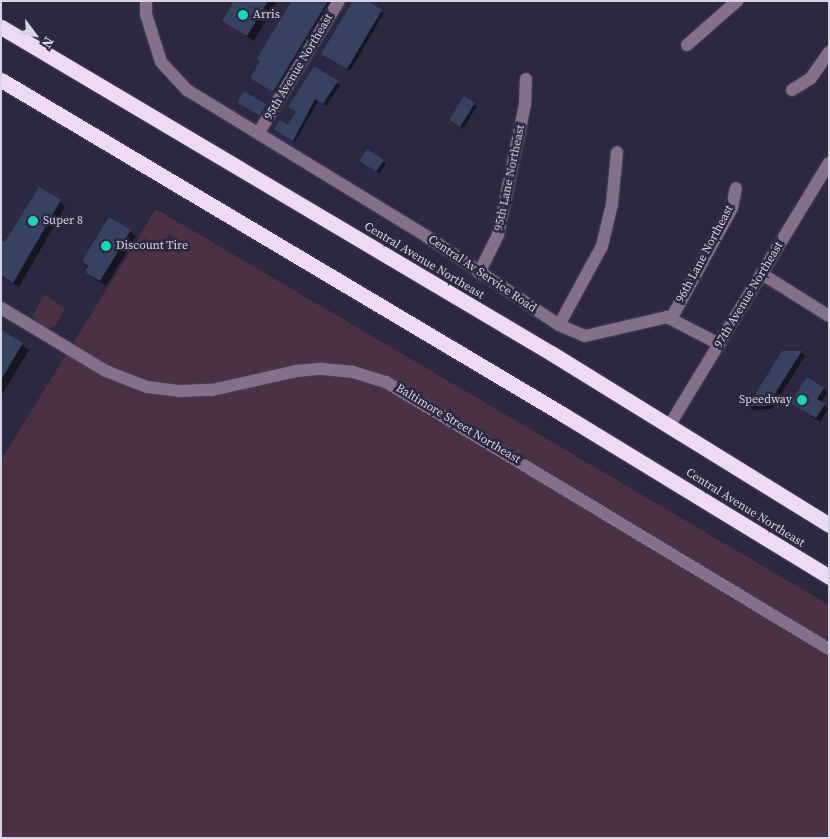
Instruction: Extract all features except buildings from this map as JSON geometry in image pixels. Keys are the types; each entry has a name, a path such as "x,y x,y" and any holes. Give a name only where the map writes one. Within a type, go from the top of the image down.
{"highway":[{"name":"Central Avenue Northeast","path":"1,27 669,426 829,525"},
{"name":"Central Avenue Northeast","path":"1,80 564,415 829,577"}],"street":[{"name":"Central Av Service Road","path":"146,1 146,14 161,62 186,90 259,132 560,325 585,336 653,319 671,319"},
{"name":"95th Avenue Northeast","path":"259,132 339,1"},
{"path":"687,45 737,1"},
{"path":"792,90 811,78 829,52"},
{"name":"95th Lane Northeast","path":"479,273 498,235 525,105 526,79"},
{"path":"560,325 602,246 612,204 617,152"},
{"name":"97th Avenue Northeast","path":"669,426 829,163"},
{"name":"96th Lane Northeast","path":"671,319 732,208 736,188"},
{"path":"762,274 829,316"},
{"name":"Baltimore Street Northeast","path":"1,308 106,371 147,387 179,391 212,390 286,373 322,369 352,372 386,382 829,650"},
{"path":"671,319 719,344"}],"shaded area":[{"path":"156,209 829,605 829,838 1,838 1,460"},
{"path":"45,294 65,309 55,326 47,329 36,321 33,315"}],"place":[{"name":"Arris","path":"243,15"},
{"name":"Super 8","path":"33,221"},
{"name":"Discount Tire","path":"106,246"},
{"name":"Speedway","path":"802,400"}]}
